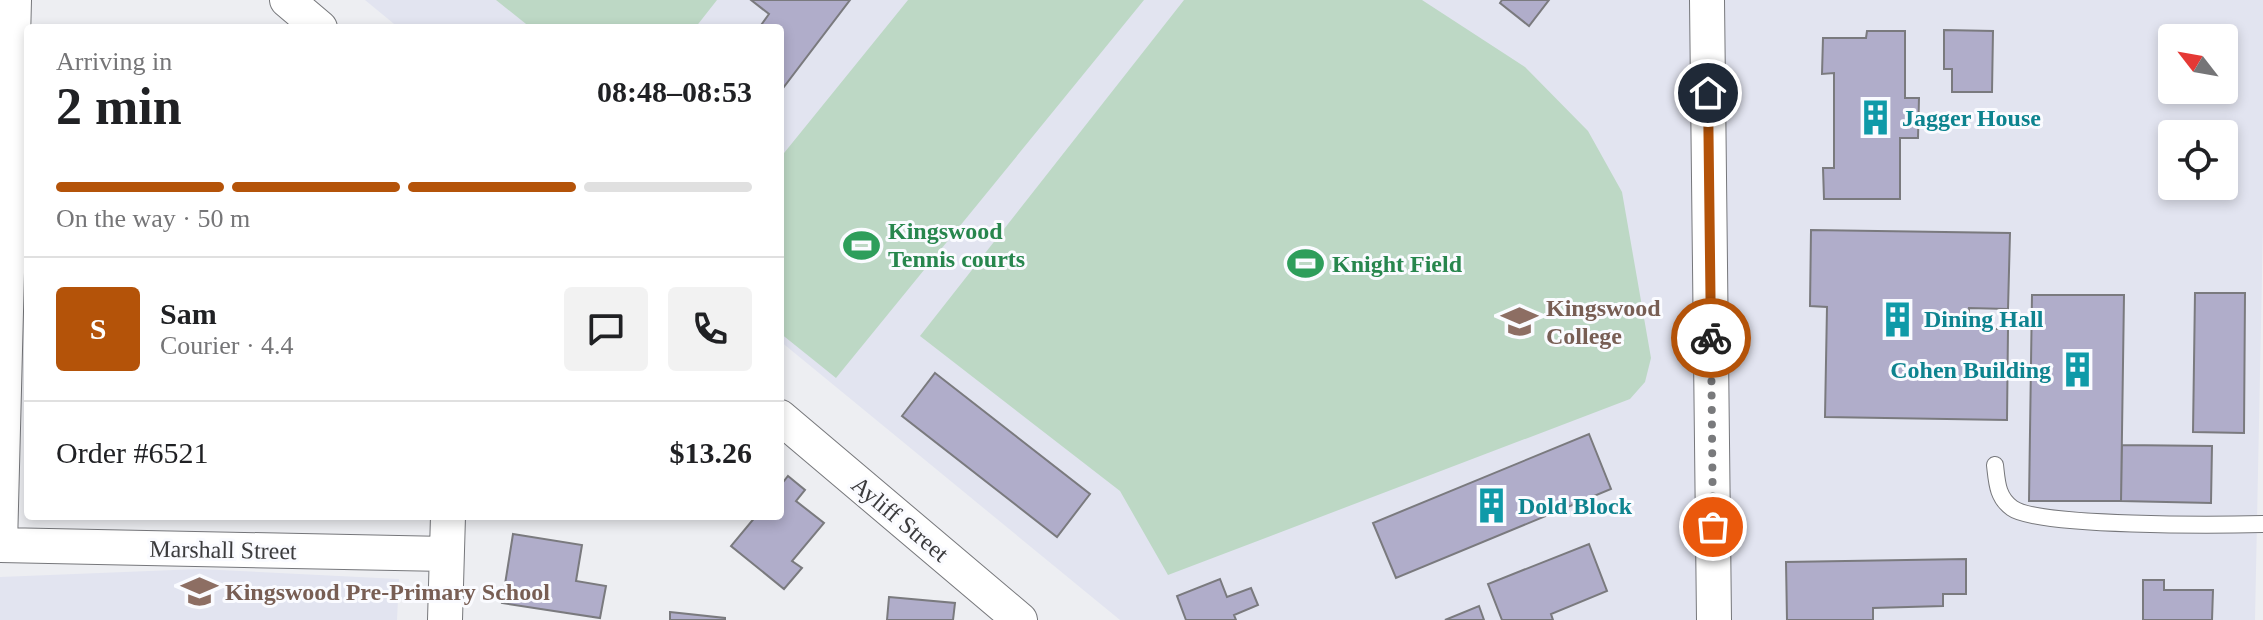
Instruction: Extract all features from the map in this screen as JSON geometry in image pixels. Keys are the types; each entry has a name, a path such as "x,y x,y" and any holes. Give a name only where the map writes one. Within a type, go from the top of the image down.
{"street":[{"path":"0,545 14,0"},
{"path":"287,0 315,24"},
{"path":"1707,0 1714,620"},
{"name":"Ayliff Street","path":"784,420 1020,620"},
{"path":"445,620 448,520"},
{"name":"Marshall Street","path":"0,545 446,554"}],"lane":[{"path":"1995,465 1999,495 2009,507 2022,515 2056,520 2263,524"}],"shaded area":[{"name":"Kingswood College","path":"365,0 2263,0 2263,226 2255,620 1120,620 784,344 784,24 394,24"},
{"name":"Kingswood Pre-Primary School","path":"199,569 399,579 397,620 0,620 0,577"}],"green space":[{"path":"496,0 717,0 698,24 526,24"},
{"name":"Kingswood Tennis courts","path":"908,0 1144,0 836,378 784,336 784,153"},
{"name":"Knight Field","path":"1184,0 1422,0 1525,67 1588,131 1622,192 1651,358 1645,382 1630,399 1168,575 1120,491 920,336"}],"building":[{"path":"751,0 850,0 784,87 784,24 762,24 769,14"},
{"path":"1502,0 1549,0 1529,26 1500,3"},
{"path":"1944,30 1993,31 1992,92 1952,92 1952,69 1944,69"},
{"name":"Jagger House","path":"1867,31 1905,31 1905,98 1919,98 1918,138 1900,138 1900,199 1824,199 1823,168 1834,168 1834,73 1822,74 1823,38 1866,38"},
{"name":"Dining Hall","path":"1811,230 2010,233 2008,309 1969,308 1969,329 2008,329 2007,420 1825,417 1827,307 1810,306"},
{"path":"2195,293 2245,293 2244,433 2193,432"},
{"name":"Cohen Building","path":"2032,295 2124,295 2121,501 2029,501"},
{"path":"935,373 1090,494 1057,537 902,416"},
{"name":"Dold Block","path":"1589,434 1611,489 1396,578 1373,523"},
{"path":"2122,445 2212,446 2211,503 2121,501"},
{"path":"788,476 805,490 796,501 824,523 792,561 802,568 784,589 731,546 753,520 784,520 784,481"},
{"path":"513,534 582,545 576,581 606,586 600,618 502,603"},
{"path":"1589,544 1607,591 1551,614 1553,620 1502,620 1488,584"},
{"path":"1966,559 1966,594 1943,594 1943,606 1873,608 1873,620 1787,620 1786,562"},
{"path":"1220,579 1227,597 1251,588 1258,605 1234,615 1236,620 1186,620 1177,596"},
{"path":"2143,580 2164,580 2164,590 2213,590 2212,620 2143,620"},
{"path":"889,597 955,603 953,620 887,620"},
{"path":"1479,606 1484,620 1445,620"},
{"path":"670,612 725,618 725,620 670,620"}],"way so far":[{"path":"1711,338 1713,527"}],"place":[{"name":"Jagger House","path":"1876,118"},
{"name":"Kingswood Tennis courts","path":"862,245"},
{"name":"Knight Field","path":"1306,264"},
{"name":"Dining Hall","path":"1898,319"},
{"name":"Kingswood College","path":"1520,322"},
{"name":"Cohen Building","path":"2077,370"},
{"name":"Dold Block","path":"1492,506"},
{"name":"Kingswood Pre-Primary School","path":"199,592"}],"route":[{"path":"1708,93 1711,338"}]}
